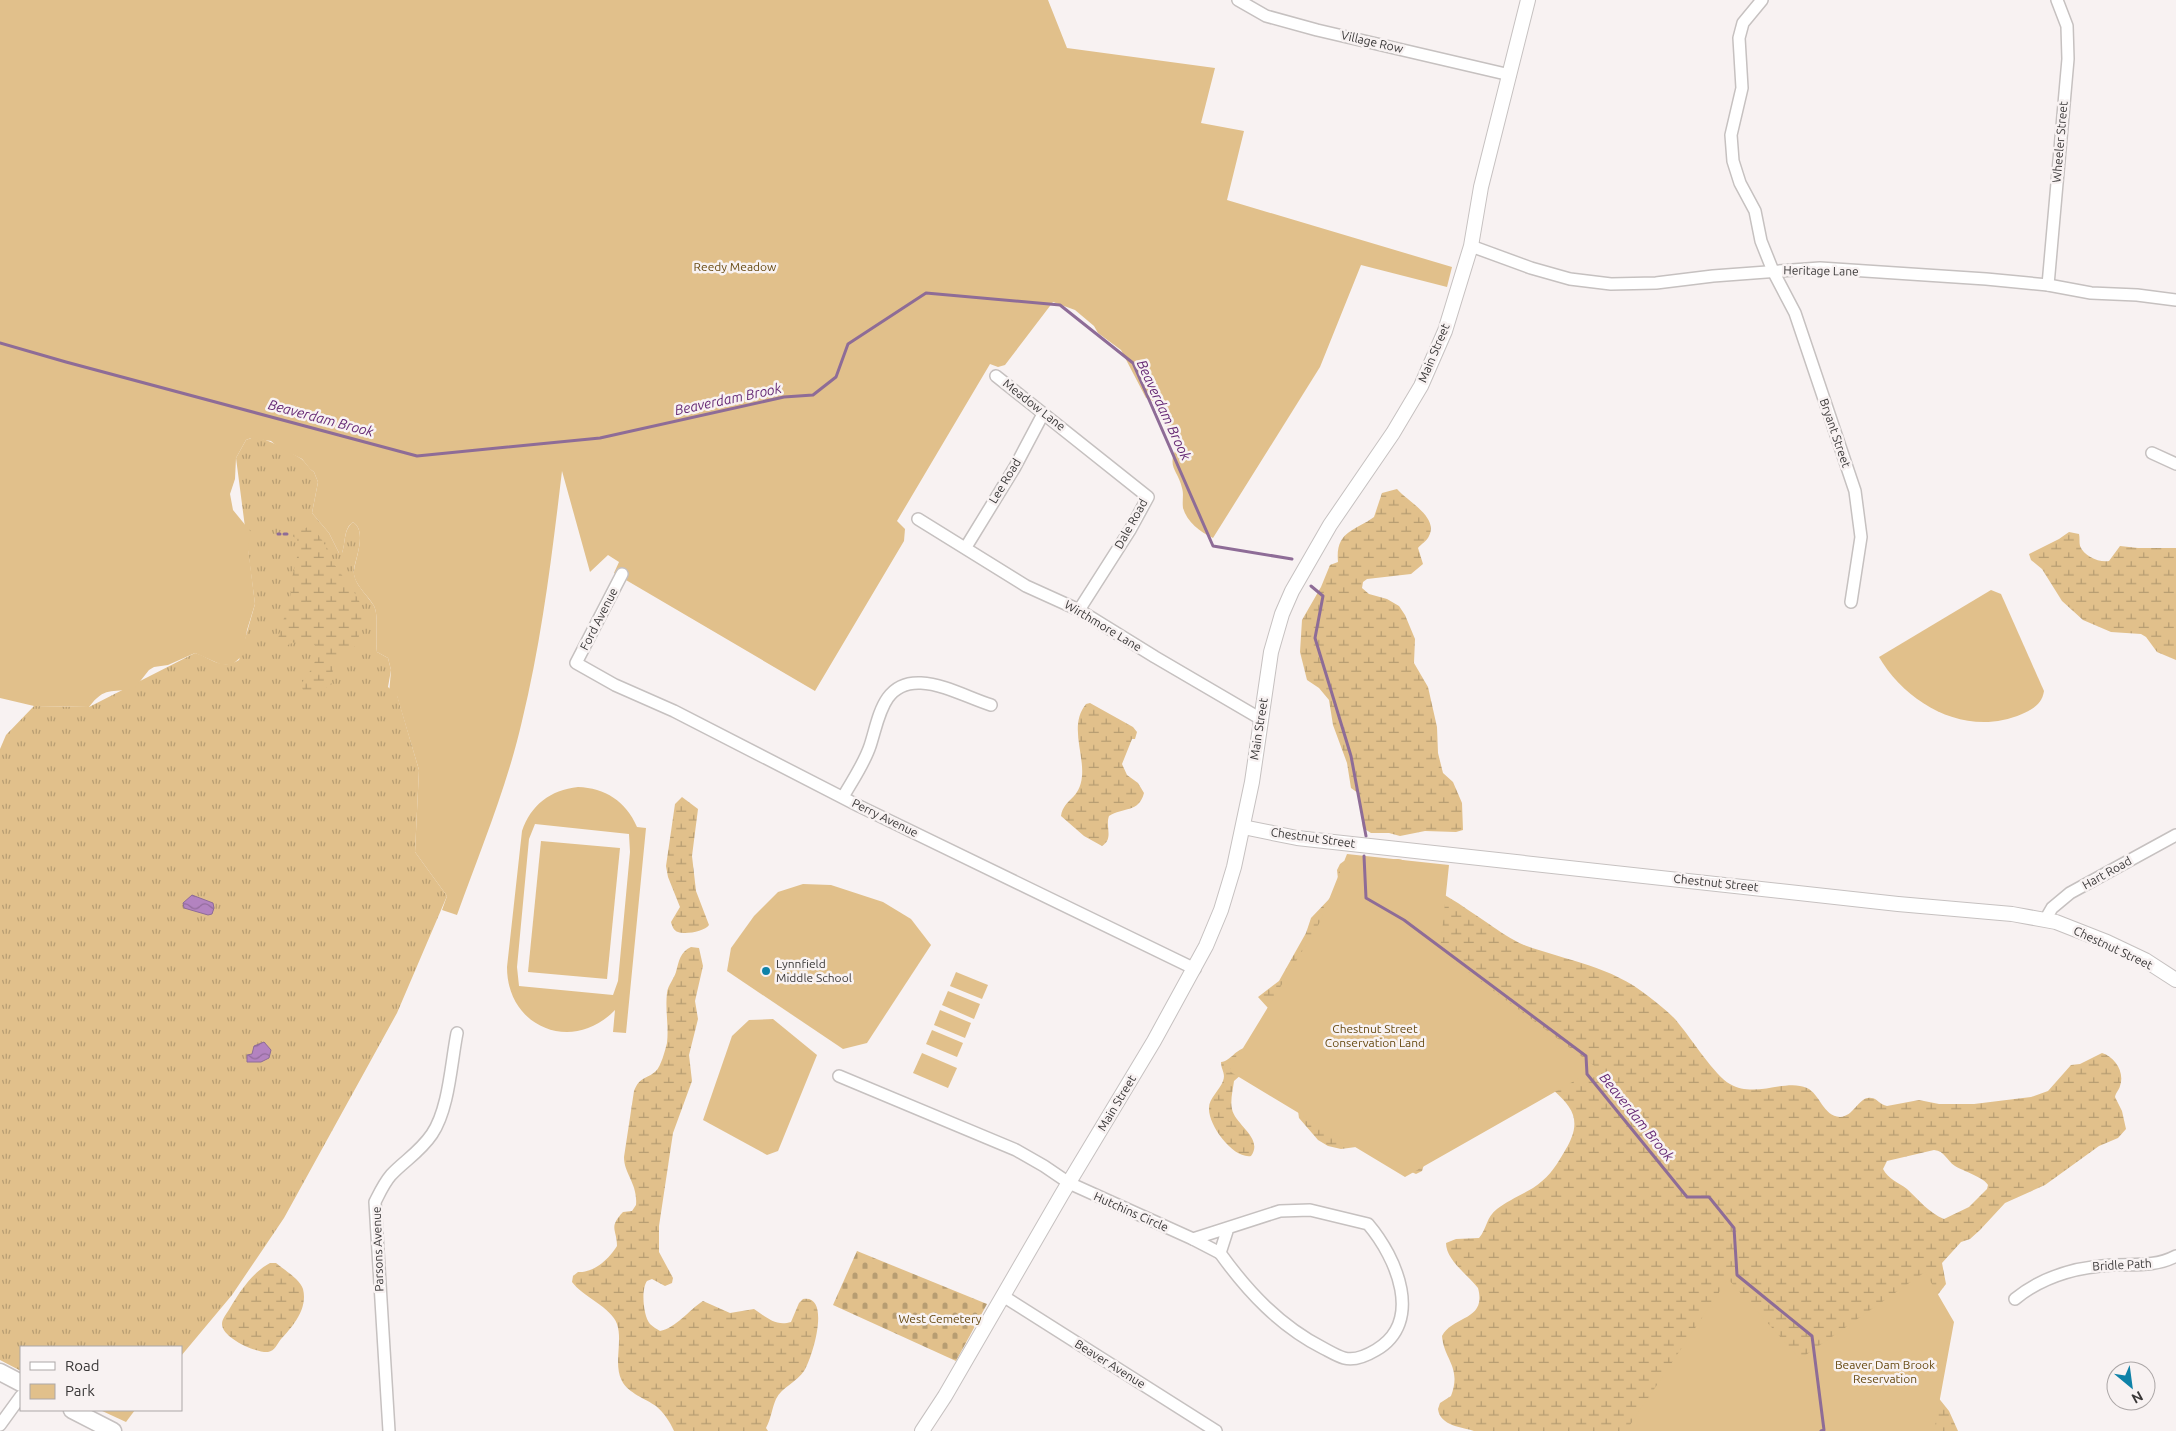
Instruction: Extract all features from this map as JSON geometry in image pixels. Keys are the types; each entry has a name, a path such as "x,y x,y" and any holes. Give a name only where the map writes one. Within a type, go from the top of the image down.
{"main road":[{"path":"0,1372 20,1382"},
{"path":"74,1411 113,1431"}],"street":[{"name":"Village Row","path":"1238,0 1266,16 1283,21 1510,76"},
{"name":"Main Street","path":"922,1431 945,1396 1146,1056 1194,969 1221,910 1234,867 1243,827 1271,652 1282,614 1297,583 1330,525 1393,433 1421,386 1445,331 1471,246 1476,208 1528,0"},
{"name":"Bryant Street","path":"1762,0 1743,23 1739,38 1742,88 1731,135 1733,161 1740,182 1755,211 1761,241 1773,270 1795,313 1857,499 1861,537 1851,602"},
{"name":"Wheeler Street","path":"2048,285 2068,59 2066,26 2057,0"},
{"name":"Heritage Lane","path":"1471,246 1531,268 1570,279 1611,284 1656,283 1773,270 1820,268 1986,279 2048,285 2091,293 2137,295 2176,300"},
{"name":"Meadow Lane","path":"996,376 1043,414 1072,434"},
{"name":"Lee Road","path":"966,547 1015,467 1043,414"},
{"name":"Dale Road","path":"1072,434 1148,497 1079,610"},
{"path":"2152,454 2176,464"},
{"name":"Wirthmore Lane","path":"918,519 966,547 1026,586 1079,610 1154,657 1261,719"},
{"name":"Ford Avenue","path":"576,663 622,574"},
{"name":"Perry Avenue","path":"576,663 615,685 735,741 843,797 1194,969"},
{"path":"843,797 870,746 881,708 886,699 897,690 919,683 932,685 991,705"},
{"name":"Chestnut Street","path":"1243,827 1297,838 1898,904 2012,914 2056,922 2107,942 2145,960 2176,980"},
{"name":"Hart Road","path":"2045,920 2052,908 2070,893 2176,835"},
{"name":"Parsons Avenue","path":"389,1431 375,1202 392,1174 414,1156 433,1133 442,1112 457,1033"},
{"path":"839,1076 1016,1150 1044,1166 1069,1184"},
{"name":"Hutchins Circle","path":"1069,1184 1193,1239 1220,1253 1236,1275 1272,1314 1309,1341 1343,1358 1356,1359 1369,1355 1387,1344 1399,1327 1402,1296 1394,1268 1382,1243 1368,1224 1310,1210 1280,1211 1193,1239"},
{"path":"1220,1253 1228,1228"},
{"name":"Bridle Path","path":"2015,1299 2032,1286 2067,1272 2098,1266 2151,1264 2176,1256"},
{"name":"Beaver Avenue","path":"1003,1296 1216,1431"},
{"path":"0,1425 20,1397"}],"green space":[{"name":"Reedy Meadow","path":"0,0 1048,0 1067,48 1215,68 1201,123 1244,131 1227,200 1452,267 1447,287 1361,265 1320,367 1213,538 1195,526 1185,513 1183,508 1183,490 1173,464 1176,444 1158,411 1156,402 1146,398 1121,350 1098,333 1094,326 1075,310 1053,302 1005,365 998,367 990,364 897,521 905,529 904,541 815,691 614,573 619,562 608,555 590,572 562,471 541,628 522,721 501,795 457,915 442,910 447,896 415,852 419,770 397,696 389,694 391,670 388,658 377,652 377,621 374,606 355,580 354,570 360,544 359,531 353,522 346,532 342,553 339,553 329,533 312,513 318,482 314,472 302,459 278,447 271,441 251,438 246,440 236,458 235,479 230,494 233,510 251,532 248,547 255,604 247,630 243,655 233,664 222,665 195,653 168,665 154,667 149,670 134,689 104,693 89,707 34,706 0,698"},
{"path":"254,437 272,442 302,460 314,472 318,482 312,513 329,533 339,553 342,553 346,532 350,525 353,522 357,526 360,538 354,569 355,579 374,606 377,621 377,652 388,658 391,670 388,687 397,695 419,770 415,852 447,896 397,1013 284,1218 232,1295 182,1355 182,1346 20,1346 20,1370 0,1360 0,749 6,735 34,706 89,707 195,653 222,664 233,663 239,660 255,604 236,458 246,440"},
{"path":"1397,489 1430,522 1429,536 1418,548 1423,564 1411,574 1367,579 1363,582 1362,588 1369,594 1387,599 1399,606 1415,639 1414,663 1428,687 1437,727 1438,753 1443,773 1453,782 1462,803 1463,830 1456,832 1425,831 1400,836 1389,833 1371,833 1363,828 1358,793 1351,788 1347,763 1333,725 1329,700 1319,688 1307,680 1300,652 1302,620 1321,587 1330,565 1338,562 1338,552 1343,538 1353,529 1374,517 1382,493"},
{"path":"310,526 314,528 329,551 334,564 356,595 360,603 363,619 357,644 336,663 332,673 332,684 314,692 303,690 301,684 315,661 317,656 316,647 307,639 283,646 279,646 277,642 291,594 291,582 298,553 297,539 291,535 287,536 287,534"},
{"path":"2069,532 2079,534 2082,550 2088,556 2101,561 2109,561 2120,546 2176,548 2176,660 2157,652 2146,637 2141,634 2111,632 2083,620 2062,601 2042,569 2031,560 2029,554"},
{"path":"1991,590 2001,594 2044,691 2043,696 2039,703 2030,710 2001,720 1980,722 1960,719 1940,712 1905,690 1879,657"},
{"path":"1090,703 1133,727 1137,732 1135,739 1132,739 1122,764 1127,775 1138,783 1144,793 1142,799 1134,807 1109,816 1108,840 1102,846 1084,836 1061,816 1065,806 1081,784 1082,767 1078,739 1078,721 1086,704"},
{"path":"588,788 606,793 621,803 637,827 646,828 626,1033 613,1032 615,1010 598,1023 580,1030 562,1032 545,1028 530,1019 518,1006 510,988 507,967 522,831 536,806 550,795 568,789","holes":["535,824 629,834 630,852 618,981 613,995 519,986 517,967 529,839"]},
{"path":"682,797 698,809 692,856 696,891 709,925 700,931 690,933 681,933 673,928 671,924 680,907 668,877 666,866 675,804"},
{"path":"541,841 620,848 607,979 528,972"},
{"name":"Chestnut Street Conservation Land","path":"1347,854 1449,865 1440,951 1597,1068 1405,1177 1229,1071 1320,922"},
{"path":"1404,860 1414,867 1436,891 1515,941 1540,951 1589,965 1634,986 1672,1016 1710,1065 1730,1084 1750,1090 1789,1085 1807,1088 1834,1116 1840,1117 1849,1114 1867,1098 1873,1098 1887,1106 1919,1100 1939,1104 1974,1104 2031,1097 2048,1091 2071,1065 2080,1064 2102,1053 2111,1058 2120,1070 2121,1081 2115,1097 2122,1111 2126,1129 2118,1138 2099,1146 2045,1185 2005,1203 1980,1230 1970,1239 1961,1242 1942,1263 1946,1284 1936,1297 1937,1396 1949,1411 1958,1431 1474,1431 1452,1425 1443,1419 1438,1409 1440,1403 1451,1396 1455,1378 1442,1336 1447,1329 1473,1312 1478,1306 1479,1299 1478,1288 1453,1261 1446,1243 1456,1239 1479,1238 1493,1212 1505,1203 1538,1185 1547,1177 1569,1144 1573,1135 1574,1119 1567,1104 1552,1089 1426,1158 1422,1171 1416,1174 1356,1147 1341,1149 1328,1146 1318,1140 1299,1118 1298,1111 1242,1074 1234,1081 1231,1106 1234,1115 1251,1137 1254,1149 1251,1156 1244,1155 1230,1147 1223,1140 1213,1123 1209,1108 1209,1104 1224,1078 1221,1062 1228,1060 1240,1050 1248,1047 1268,1008 1258,997 1279,981 1306,933 1311,918 1332,896 1338,879 1337,870 1344,861","holes":["1934,1150 1938,1151 1955,1166 1978,1177 1988,1185 1987,1189 1969,1207 1944,1219 1929,1210 1907,1189 1885,1173 1883,1169 1887,1161"]},
{"path":"803,884 831,885 883,902 911,919 931,945 867,1043 843,1049 727,971 731,948 754,916 778,892"},
{"path":"691,947 699,948 703,966 695,1001 698,1019 689,1055 692,1081 673,1133 659,1226 659,1252 673,1278 672,1283 665,1286 652,1279 647,1281 643,1296 644,1309 650,1324 660,1331 677,1323 703,1301 730,1313 754,1309 771,1320 786,1323 791,1322 799,1303 803,1299 812,1300 817,1306 818,1316 815,1342 811,1354 801,1375 782,1391 776,1399 766,1428 768,1431 674,1431 656,1406 633,1392 622,1381 618,1367 619,1331 614,1318 572,1282 573,1276 578,1272 595,1268 610,1256 617,1246 614,1229 618,1217 623,1212 632,1211 636,1205 635,1191 626,1169 624,1157 634,1091 641,1080 658,1069 661,1062 667,1043 666,1006 668,990 680,957 684,951"},
{"path":"956,972 988,985 982,999 950,986"},
{"path":"948,991 980,1004 974,1019 942,1005"},
{"path":"940,1010 971,1023 965,1038 934,1025"},
{"path":"773,1019 817,1055 778,1151 767,1155 703,1120 732,1036 749,1020"},
{"path":"932,1030 963,1043 957,1057 926,1044"},
{"path":"922,1053 957,1068 948,1088 913,1073"},
{"name":"West Cemetery","path":"857,1251 987,1304 956,1361 833,1305"},
{"path":"270,1263 276,1263 295,1278 303,1289 304,1296 301,1310 295,1323 274,1349 263,1352 240,1344 223,1329 222,1324 225,1316 247,1282"},
{"name":"Beaver Dam Brook Reservation","path":"1925,1272 1954,1322 1934,1431 1626,1431 1728,1279 1800,1359"},
{"path":"102,1411 134,1411 126,1422"}],"water":[{"path":"192,895 213,903 212,914 208,915 184,908 183,903"},
{"path":"264,1042 271,1050 269,1058 261,1062 247,1062 247,1055 252,1054 254,1046"}],"waterway":[{"name":"Beaverdam Brook","path":"0,343 417,456 600,438 784,397 813,395 836,377 848,344 926,293 1060,305 1133,363 1213,546 1292,559"},
{"name":"Beaverdam Brook","path":"1311,586 1323,596 1315,638 1351,756 1366,836"},
{"name":"Beaverdam Brook","path":"1364,856 1366,898 1404,920 1586,1056 1587,1074 1687,1197 1709,1197 1734,1228 1737,1275 1812,1336 1824,1430 1821,1431"}],"place":[{"name":"Lynnfield Middle School","path":"766,971"}]}
